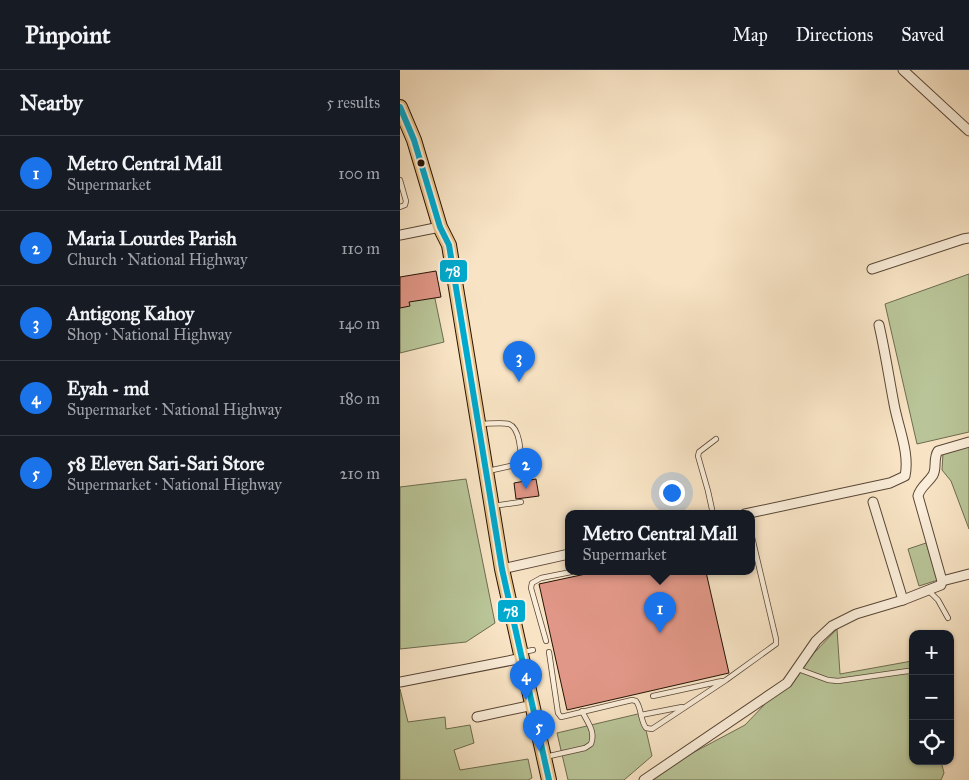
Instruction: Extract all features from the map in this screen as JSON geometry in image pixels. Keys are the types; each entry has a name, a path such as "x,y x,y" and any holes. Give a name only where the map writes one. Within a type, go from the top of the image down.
{"main road":[{"path":"400,107 414,140 440,227 449,244 502,569 526,653 533,705 549,780"}],"street":[{"path":"903,70 969,131"},
{"path":"400,235 440,227"},
{"path":"872,269 969,238"},
{"path":"755,512 890,483 905,476 907,468 905,451 894,405 880,325"},
{"path":"942,581 918,496 919,492 933,475 935,454 938,451 969,442"},
{"path":"873,502 903,600"},
{"path":"502,569 565,555"},
{"path":"644,780 787,683 816,641 832,626 856,614 903,600 941,585 942,581 969,574"},
{"path":"400,682 526,653"},
{"path":"477,717 533,705"}],"lane":[{"path":"400,180 406,201 405,205 400,207"},
{"path":"478,424 509,424 517,434 521,450 521,462 486,471"},
{"path":"712,510 698,456 699,452 716,440"},
{"path":"492,506 521,502"},
{"path":"549,652 558,713 561,717 632,700 638,704 644,725 649,730 726,680 776,644 755,549"},
{"path":"546,641 531,588 532,583 541,578 565,573"},
{"path":"928,590 941,605 948,618"},
{"path":"798,669 828,680 838,681 909,671"},
{"path":"653,696 726,680"},
{"path":"641,715 685,706"},
{"path":"544,758 585,748 591,744 592,733 589,721 582,711"}],"green space":[{"path":"969,274 969,432 917,444 885,304"},
{"path":"434,294 444,342 400,353 400,300"},
{"path":"969,446 969,529 951,481 942,470 943,453"},
{"path":"466,479 495,623 466,642 400,649 400,487"},
{"path":"926,543 938,580 919,586 908,549"},
{"path":"837,629 840,674 909,662 909,765 942,765 944,773 941,780 645,780 745,725"},
{"path":"400,689 408,722 445,717 446,729 470,725 474,743 454,750 460,770 528,759 532,778 528,780 400,780"},
{"path":"642,713 652,756 624,780 568,780 557,733"}],"building":[{"path":"436,271 441,297 409,302 410,306 400,308 400,277"},
{"path":"536,479 539,496 516,499 514,483"},
{"path":"581,575 707,575 729,673 567,710 539,584"}],"transit line":[{"name":"78","path":"400,107 414,140 440,227 449,245 502,569 549,780"}],"place":[{"name":"Antigong Kahoy","path":"519,382"},
{"name":"Maria Lourdes Parish","path":"526,489"},
{"name":"Metro Central Mall","path":"660,633"},
{"name":"Eyah - md","path":"526,700"},
{"name":"58 Eleven Sari-Sari Store","path":"539,751"}]}
